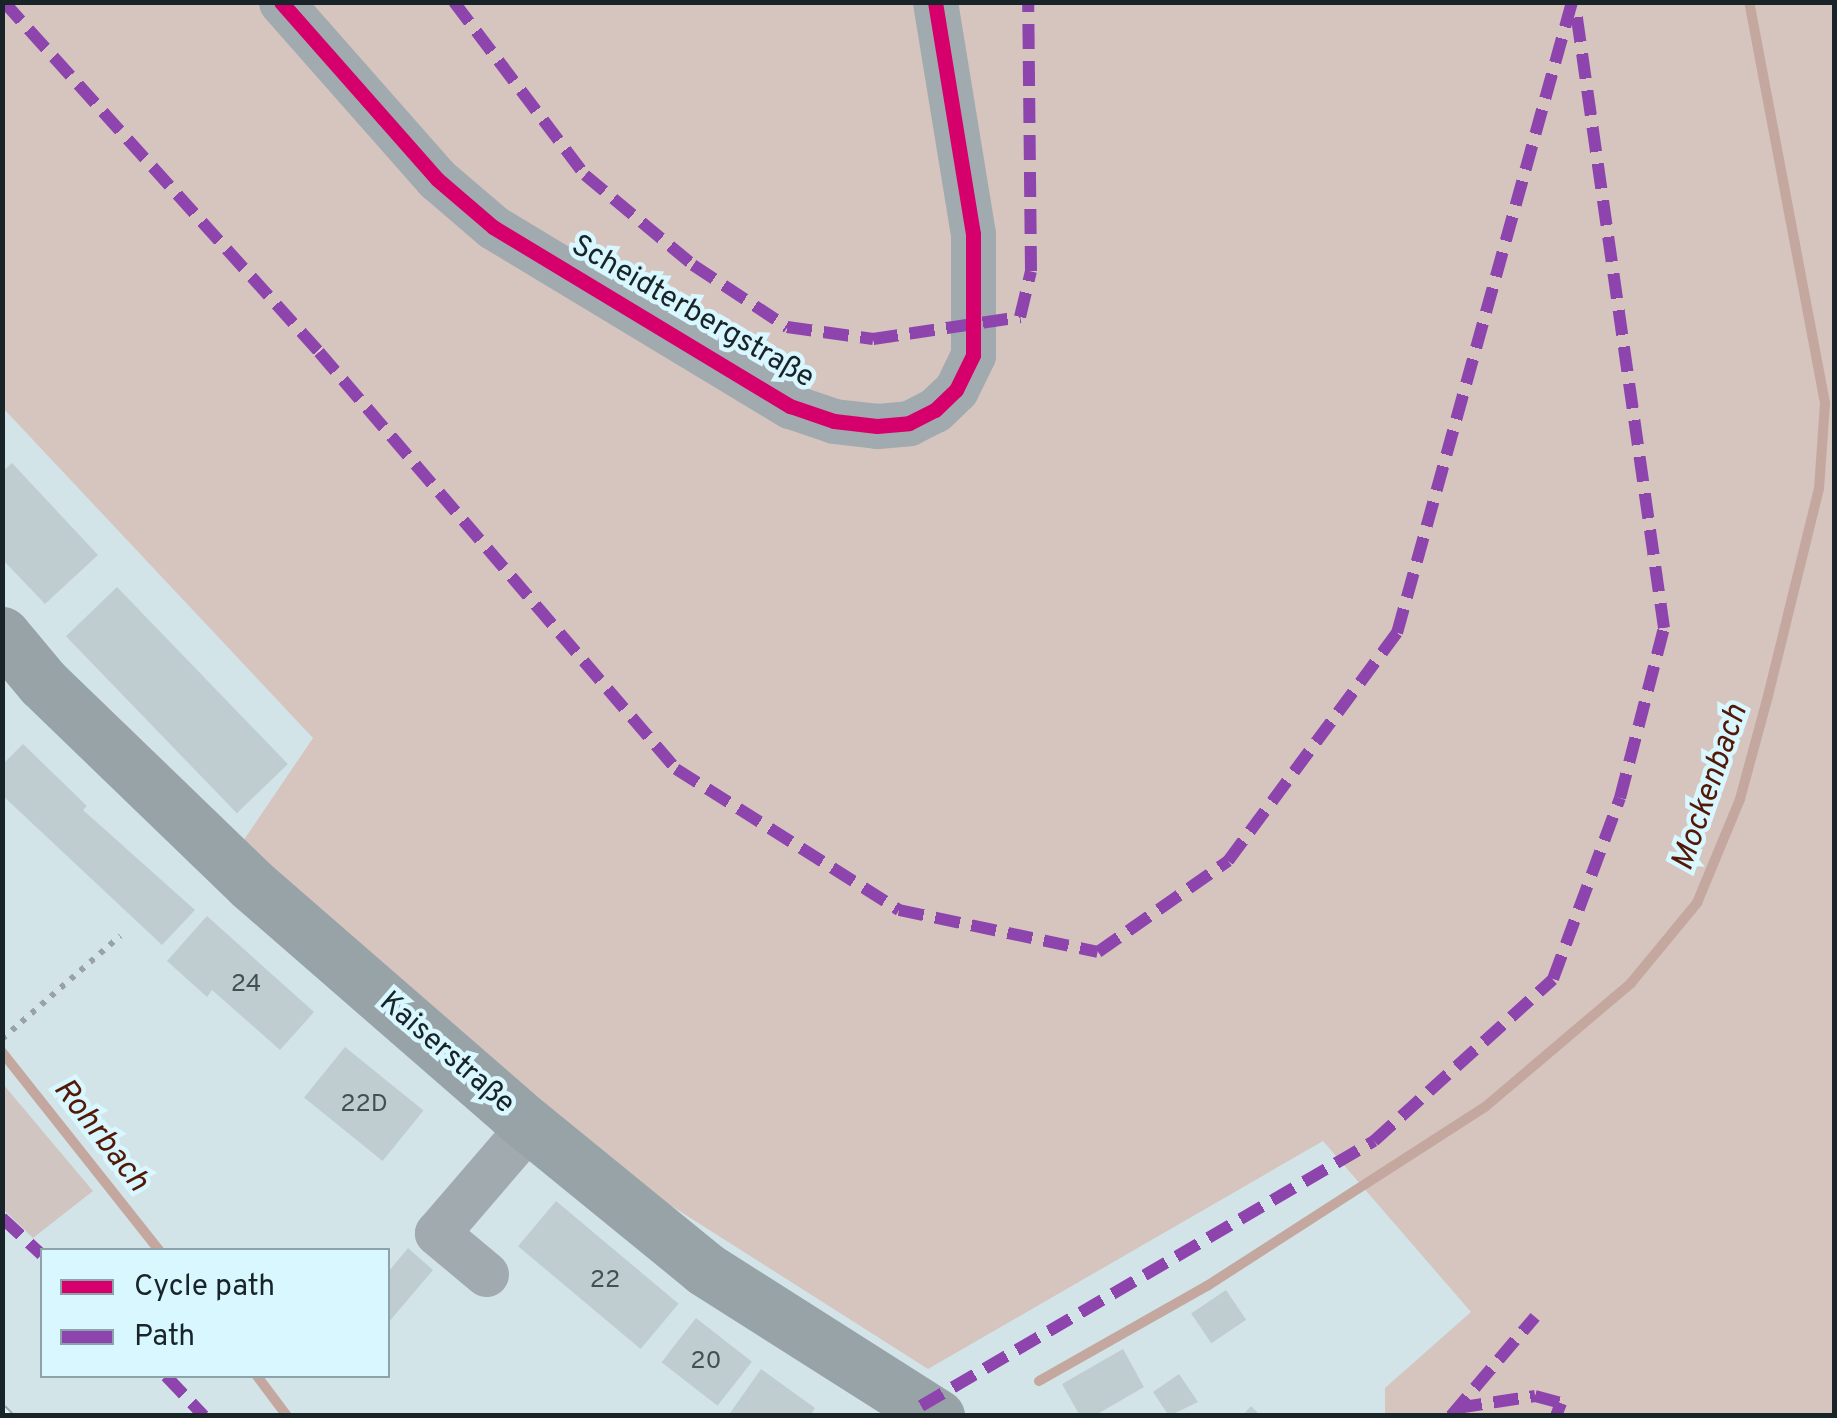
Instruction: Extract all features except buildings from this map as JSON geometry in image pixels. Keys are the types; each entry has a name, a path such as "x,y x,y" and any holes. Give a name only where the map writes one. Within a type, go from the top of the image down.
{"main road":[{"name":"Kaiserstraße","path":"2,634 43,683 251,884 529,1126 747,1299 936,1416"}],"street":[{"name":"Scheidterbergstraße","path":"281,2 437,179 493,228 790,406 834,422 877,426 909,423 935,410 956,390 973,355 973,234 935,2"},
{"path":"486,1274 437,1233 529,1126"}],"path":[{"path":"6,1037 120,936"}],"shaded area":[{"path":"3,3 1834,3 1834,1415 1385,1415 1385,1388 1471,1312 1323,1141 928,1369 604,1163 237,850 313,738 3,408"},
{"path":"3,1084 93,1191 33,1238 3,1209"}],"waterway":[{"name":"Mockenbach","path":"1039,1381 1207,1286 1485,1107 1631,983 1697,903 1740,799 1768,696 1819,489 1825,403 1749,2"},
{"name":"Rohrbach","path":"2,1052 157,1248"},
{"name":"Rohrbach","path":"258,1378 287,1416"}],"railway":[{"path":"2,1409 9,1416"}],"marked path":[{"path":"4,2 319,352 676,769 899,910 1098,952 1228,861 1397,633 1572,2"},
{"path":"454,2 585,175 693,265 787,327 873,339 1020,317 1031,271 1028,2"},
{"path":"921,1406 1374,1141 1553,979 1620,798 1664,628 1575,4"},
{"path":"2,1218 40,1253"},
{"path":"1451,1416 1535,1317"},
{"path":"168,1378 204,1416"},
{"path":"1457,1408 1535,1396 1561,1403 1556,1416"}],"cycle path":[{"path":"281,2 437,179 493,227 790,406 834,421 877,426 909,423 935,410 956,390 973,355 973,234 935,2"}]}
